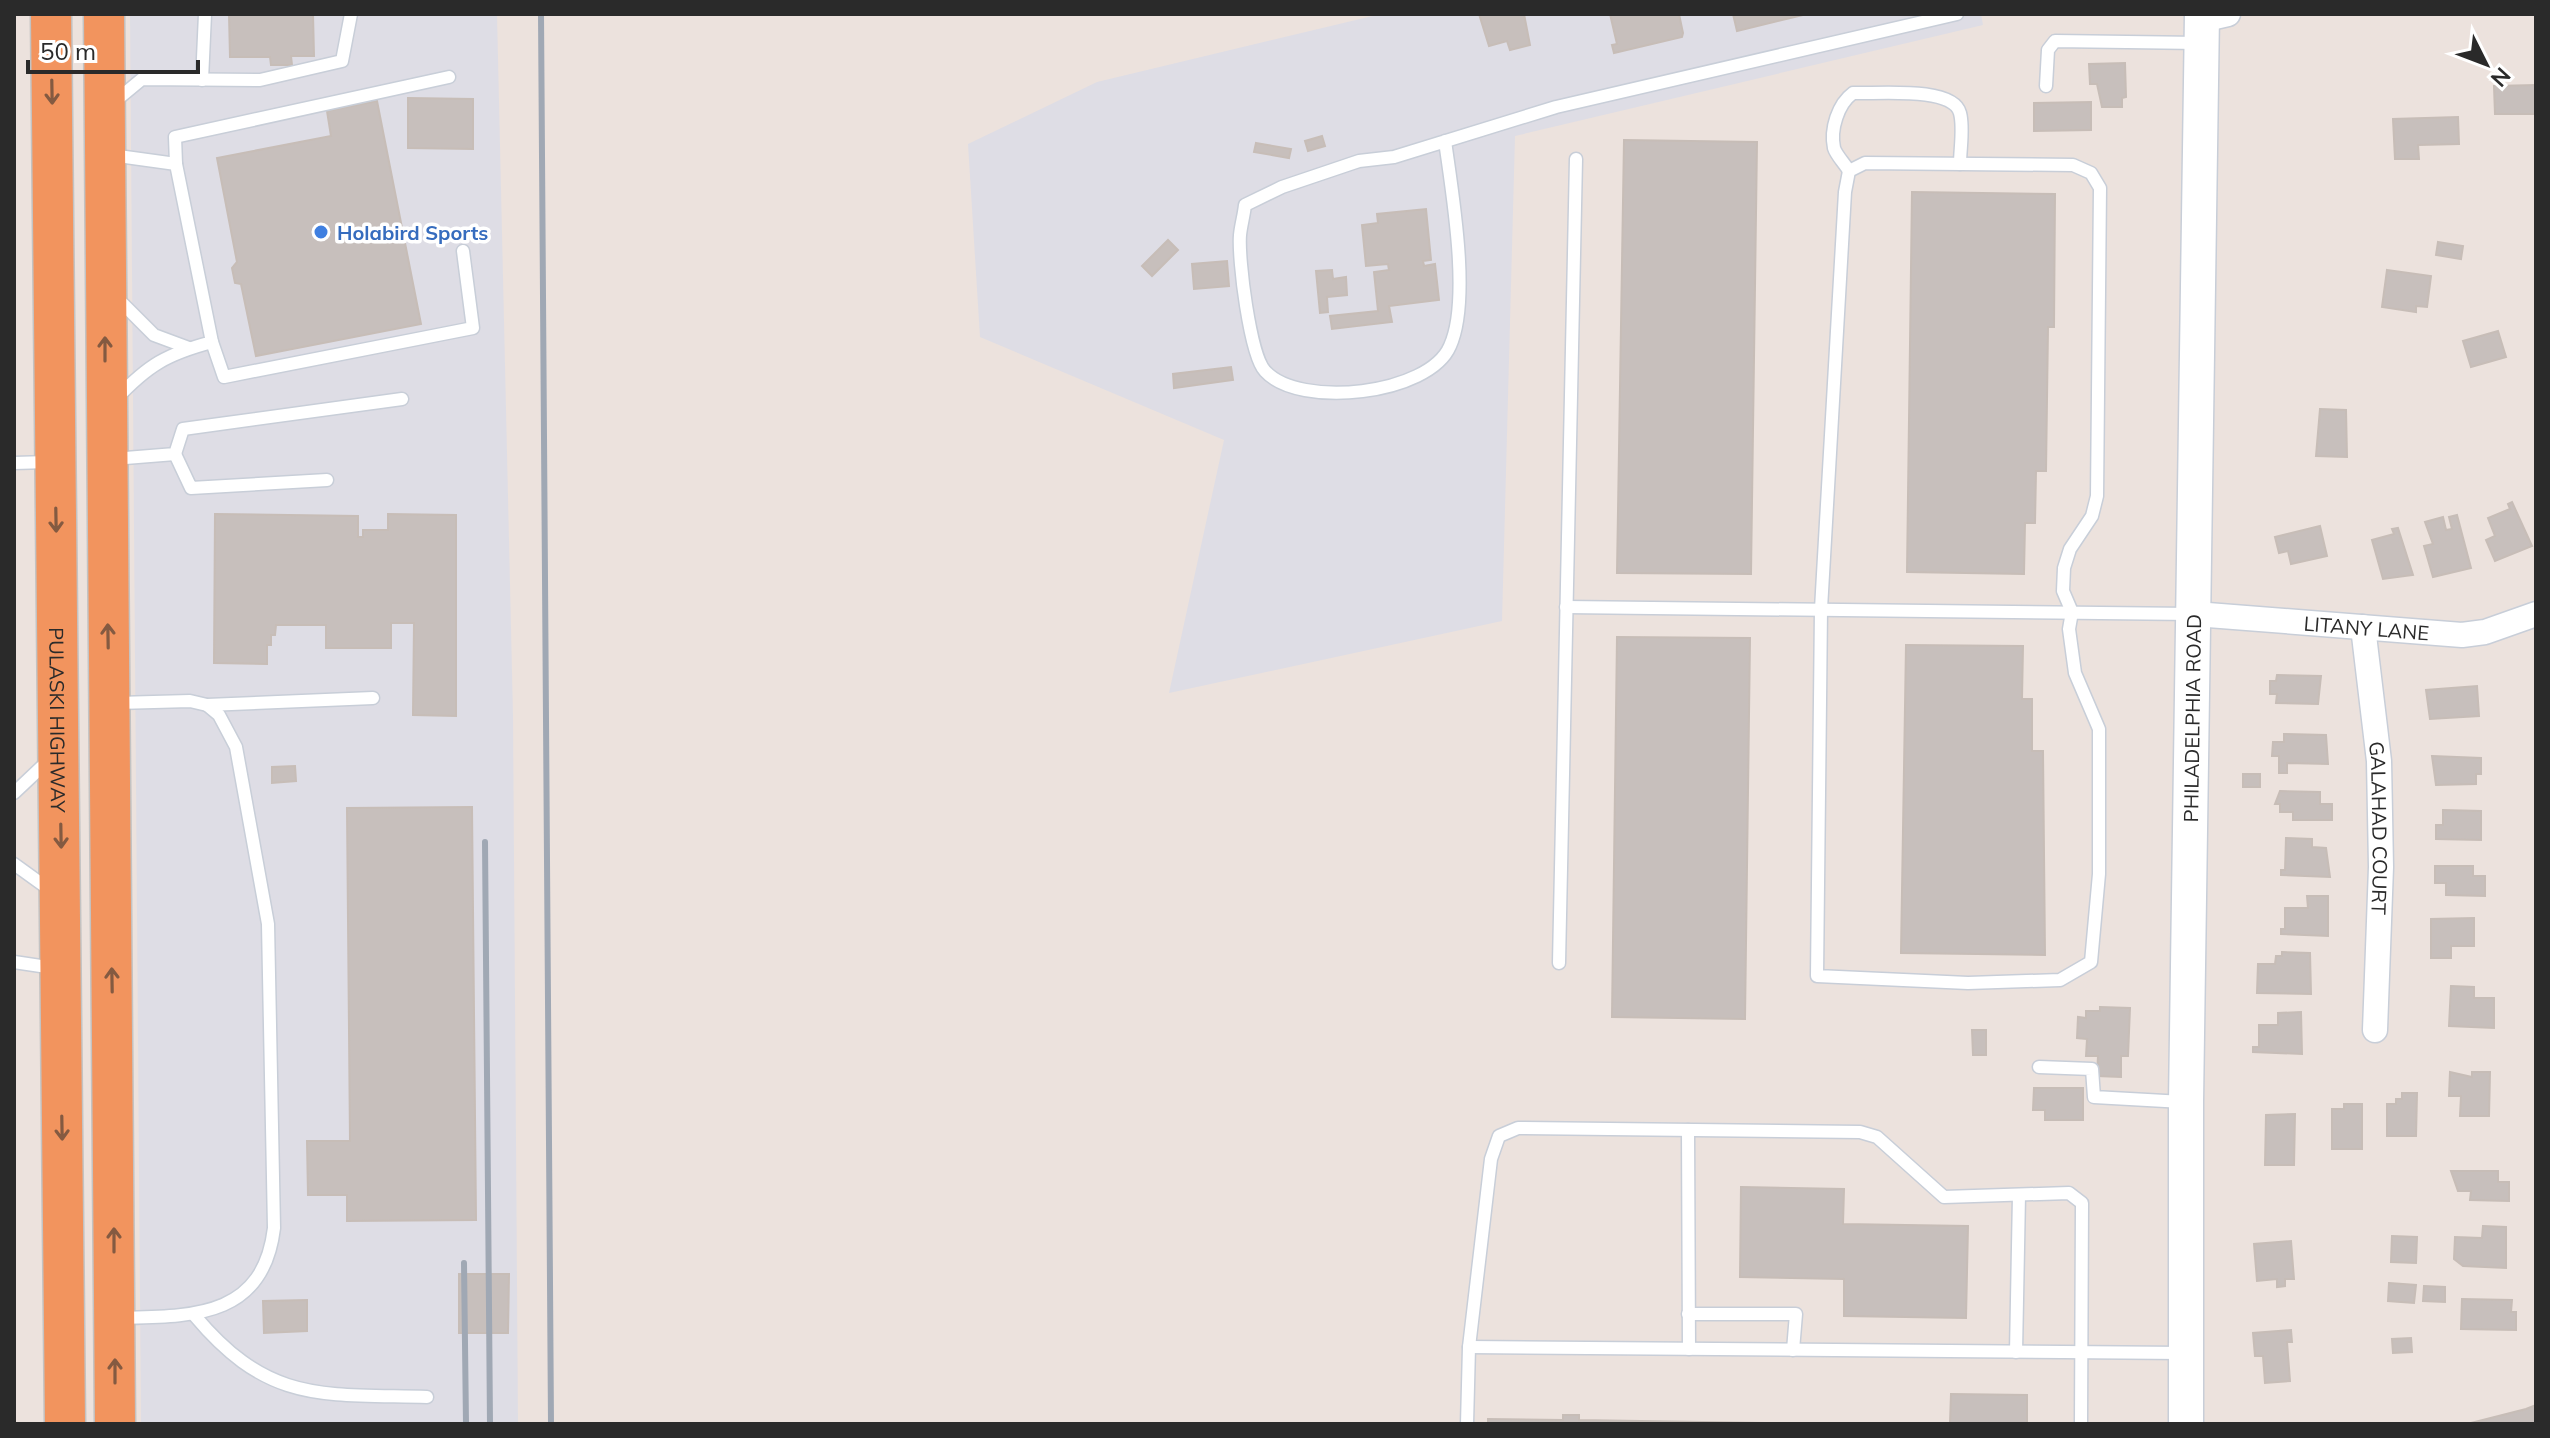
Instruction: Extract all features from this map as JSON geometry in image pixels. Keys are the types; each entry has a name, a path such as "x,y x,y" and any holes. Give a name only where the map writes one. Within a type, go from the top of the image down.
{"highway":[{"name":"PULASKI HIGHWAY","path":"51,14 65,1424"},
{"path":"104,14 115,1424"}],"main road":[{"name":"PHILADELPHIA ROAD","path":"2186,1424 2186,1102 2208,23"}],"street":[{"name":"LITANY LANE","path":"2195,614 2462,635 2485,632 2536,614"},
{"name":"GALAHAD COURT","path":"2363,627 2379,761 2381,867 2375,1030"}],"lane":[{"path":"202,80 205,14"},
{"path":"105,111 142,79 260,80 342,61 351,14"},
{"path":"1445,141 1456,218 1458,311 1450,348 1429,371 1386,388 1308,393 1285,385 1265,372 1253,352 1240,237 1245,205 1282,187 1359,161 1394,157 1445,141 1556,107 1957,14"},
{"path":"2046,86 2048,50 2055,41 2208,23"},
{"path":"449,77 175,137 176,164 212,342 224,377 473,328 463,251"},
{"path":"1849,171 1865,163 1960,164 2073,165 2091,173 2100,188 2097,496 2092,516 2070,549 2064,568 2063,591 2072,612 2069,629 2075,673 2099,729 2099,874 2091,962 2060,980 1968,983 1817,976 1821,609 1845,192 1849,171 1834,148 1843,101 1853,93 1941,95 1955,103 1960,113 1960,164"},
{"path":"104,154 176,164"},
{"path":"1559,963 1576,159"},
{"path":"104,280 124,308 154,335 189,348"},
{"path":"105,410 143,370 189,348 212,342"},
{"path":"327,480 191,488 175,454 183,429 402,399"},
{"path":"106,460 175,454"},
{"path":"14,463 56,462"},
{"path":"1566,607 2195,614"},
{"path":"108,703 190,701 207,705 373,698"},
{"path":"114,1318 195,1316 222,1307 246,1290 267,1261 274,1228 268,924 236,747 230,730 207,705"},
{"path":"14,793 60,750"},
{"path":"14,864 62,900"},
{"path":"14,962 61,970"},
{"path":"2039,1067 2092,1069 2094,1097 2186,1102"},
{"path":"1467,1424 1469,1347 1491,1159 1499,1136 1518,1128 1860,1132 1877,1137 1944,1197 2069,1193 2082,1203 2081,1424"},
{"path":"1688,1130 1689,1349"},
{"path":"2016,1352 2019,1195"},
{"path":"1688,1314 1796,1314 1793,1350"},
{"path":"195,1316 240,1363 270,1379 316,1394 427,1397"},
{"path":"1469,1347 2187,1353"}],"shaded area":[{"path":"130,14 497,14 513,716 518,1424 141,1424"},
{"path":"1381,14 1981,14 1983,25 1515,136 1502,621 1169,693 1224,440 980,337 968,144 1097,82"}],"building":[{"path":"229,14 313,14 314,56 291,56 292,65 271,65 270,57 230,57"},
{"path":"1479,14 1524,14 1530,45 1510,50 1507,41 1489,46"},
{"path":"1610,14 1679,14 1682,37 1614,53 1612,45 1617,44"},
{"path":"1733,14 1807,14 1737,31"},
{"path":"2125,63 2126,97 2122,98 2122,107 2102,107 2097,84 2090,84 2089,64"},
{"path":"2536,85 2536,114 2495,114 2494,86"},
{"path":"408,98 473,99 473,149 408,148"},
{"path":"377,101 421,324 256,356 241,284 235,283 232,268 237,262 217,158 331,136 327,111"},
{"path":"2091,102 2091,130 2034,131 2034,103"},
{"path":"2458,117 2459,144 2418,145 2419,159 2395,159 2393,119"},
{"path":"1322,136 1325,146 1308,151 1305,141"},
{"path":"1624,140 1757,142 1751,574 1617,573"},
{"path":"1256,143 1291,149 1289,158 1254,152"},
{"path":"1912,192 2055,194 2054,327 2048,327 2046,471 2036,471 2035,523 2025,523 2024,574 1907,572"},
{"path":"1426,209 1431,260 1423,261 1424,266 1435,264 1439,300 1389,306 1392,322 1332,329 1330,316 1378,311 1374,272 1389,270 1388,264 1366,266 1362,225 1378,223 1377,214"},
{"path":"1168,240 1178,250 1152,276 1142,266"},
{"path":"2438,242 2463,246 2461,259 2436,255"},
{"path":"1227,261 1229,286 1194,289 1192,264"},
{"path":"1332,270 1333,279 1346,277 1347,295 1327,297 1328,312 1320,313 1316,271"},
{"path":"2387,270 2431,276 2427,307 2416,306 2416,312 2382,307"},
{"path":"2498,331 2506,357 2471,367 2463,341"},
{"path":"1231,367 1233,380 1174,388 1173,374"},
{"path":"2320,409 2346,410 2347,457 2316,456"},
{"path":"2512,502 2532,546 2495,561 2486,540 2495,536 2488,518 2510,509 2508,504"},
{"path":"215,514 358,516 358,537 363,537 363,530 388,530 388,514 456,515 456,716 413,715 414,623 391,623 391,648 326,648 326,625 276,625 275,635 271,635 271,645 267,645 267,664 214,663"},
{"path":"2457,515 2471,568 2433,577 2424,546 2433,544 2425,522 2443,517 2446,530 2452,529 2449,517"},
{"path":"2320,526 2327,556 2291,564 2288,551 2279,553 2275,537"},
{"path":"2398,528 2413,575 2383,579 2372,540 2394,534 2392,529"},
{"path":"1617,637 1750,638 1745,1019 1612,1017"},
{"path":"1906,645 2023,646 2022,699 2032,699 2032,751 2043,751 2045,955 1901,953"},
{"path":"2277,675 2321,676 2318,704 2276,703 2277,694 2270,694 2270,681 2276,681"},
{"path":"2477,686 2479,716 2430,719 2426,690"},
{"path":"2284,734 2326,735 2328,764 2287,763 2287,773 2279,773 2279,756 2272,756 2273,742 2284,742"},
{"path":"2432,756 2481,758 2481,774 2476,774 2476,784 2436,785"},
{"path":"295,766 296,781 272,783 272,767"},
{"path":"2243,774 2260,774 2260,787 2243,787"},
{"path":"2280,791 2320,792 2320,804 2332,804 2332,820 2293,820 2293,812 2280,812 2280,804 2275,804"},
{"path":"472,807 476,1220 347,1221 347,1195 308,1195 307,1141 350,1141 347,808"},
{"path":"2443,810 2481,811 2481,840 2436,839 2436,825 2443,825"},
{"path":"2286,838 2312,839 2312,847 2326,848 2330,877 2281,875 2281,870 2285,870"},
{"path":"2435,866 2473,866 2473,876 2485,876 2485,896 2446,895 2446,883 2435,883"},
{"path":"2307,896 2328,896 2328,936 2281,934 2281,929 2285,929 2285,908 2308,908"},
{"path":"2474,918 2474,946 2451,946 2451,958 2431,958 2431,919"},
{"path":"2282,952 2310,953 2311,994 2257,993 2258,964 2275,964 2276,956 2282,956"},
{"path":"2451,986 2474,987 2474,998 2494,998 2494,1028 2449,1026"},
{"path":"2100,1007 2130,1008 2128,1056 2121,1056 2121,1077 2097,1076 2098,1056 2086,1056 2087,1039 2077,1038 2078,1017 2086,1018 2086,1011 2100,1011"},
{"path":"2301,1012 2302,1054 2253,1052 2253,1047 2259,1047 2259,1025 2278,1025 2278,1013"},
{"path":"1972,1030 1986,1030 1986,1055 1973,1055"},
{"path":"2450,1072 2472,1077 2472,1072 2490,1072 2489,1116 2460,1116 2461,1096 2449,1096"},
{"path":"2034,1088 2083,1088 2083,1120 2045,1120 2045,1110 2033,1110"},
{"path":"2402,1093 2417,1093 2416,1136 2387,1136 2387,1104 2396,1104 2396,1099 2402,1099"},
{"path":"2344,1104 2362,1104 2362,1149 2332,1149 2332,1109 2344,1109"},
{"path":"2295,1114 2294,1165 2265,1165 2266,1115"},
{"path":"2451,1171 2498,1171 2498,1182 2509,1182 2509,1201 2470,1200 2471,1191 2458,1191"},
{"path":"1741,1187 1844,1189 1843,1224 1968,1226 1966,1318 1844,1316 1844,1279 1740,1277"},
{"path":"2483,1226 2506,1227 2506,1268 2463,1266 2454,1259 2455,1237 2482,1238"},
{"path":"2392,1236 2417,1237 2416,1263 2391,1262"},
{"path":"2291,1241 2294,1279 2285,1279 2285,1286 2277,1287 2277,1279 2257,1281 2254,1244"},
{"path":"459,1274 509,1274 508,1333 459,1333"},
{"path":"2389,1283 2416,1285 2414,1303 2388,1301"},
{"path":"2424,1286 2445,1287 2445,1302 2423,1301"},
{"path":"2462,1299 2512,1300 2511,1312 2516,1312 2516,1330 2461,1329"},
{"path":"307,1300 307,1331 264,1333 263,1301"},
{"path":"2291,1330 2292,1342 2287,1342 2290,1381 2265,1383 2263,1356 2255,1356 2253,1333"},
{"path":"2411,1338 2412,1352 2393,1353 2392,1339"},
{"path":"1951,1394 2027,1395 2027,1424 1950,1424"},
{"path":"2536,1405 2536,1424 2467,1424 2526,1409"},
{"path":"1563,1415 1579,1415 1579,1420 1829,1424 1488,1424 1488,1419 1563,1420"}],"railway":[{"path":"541,14 551,1424"},
{"path":"485,842 490,1424"},
{"path":"464,1263 466,1424"}],"place":[{"name":"Holabird Sports","path":"321,232"}]}
